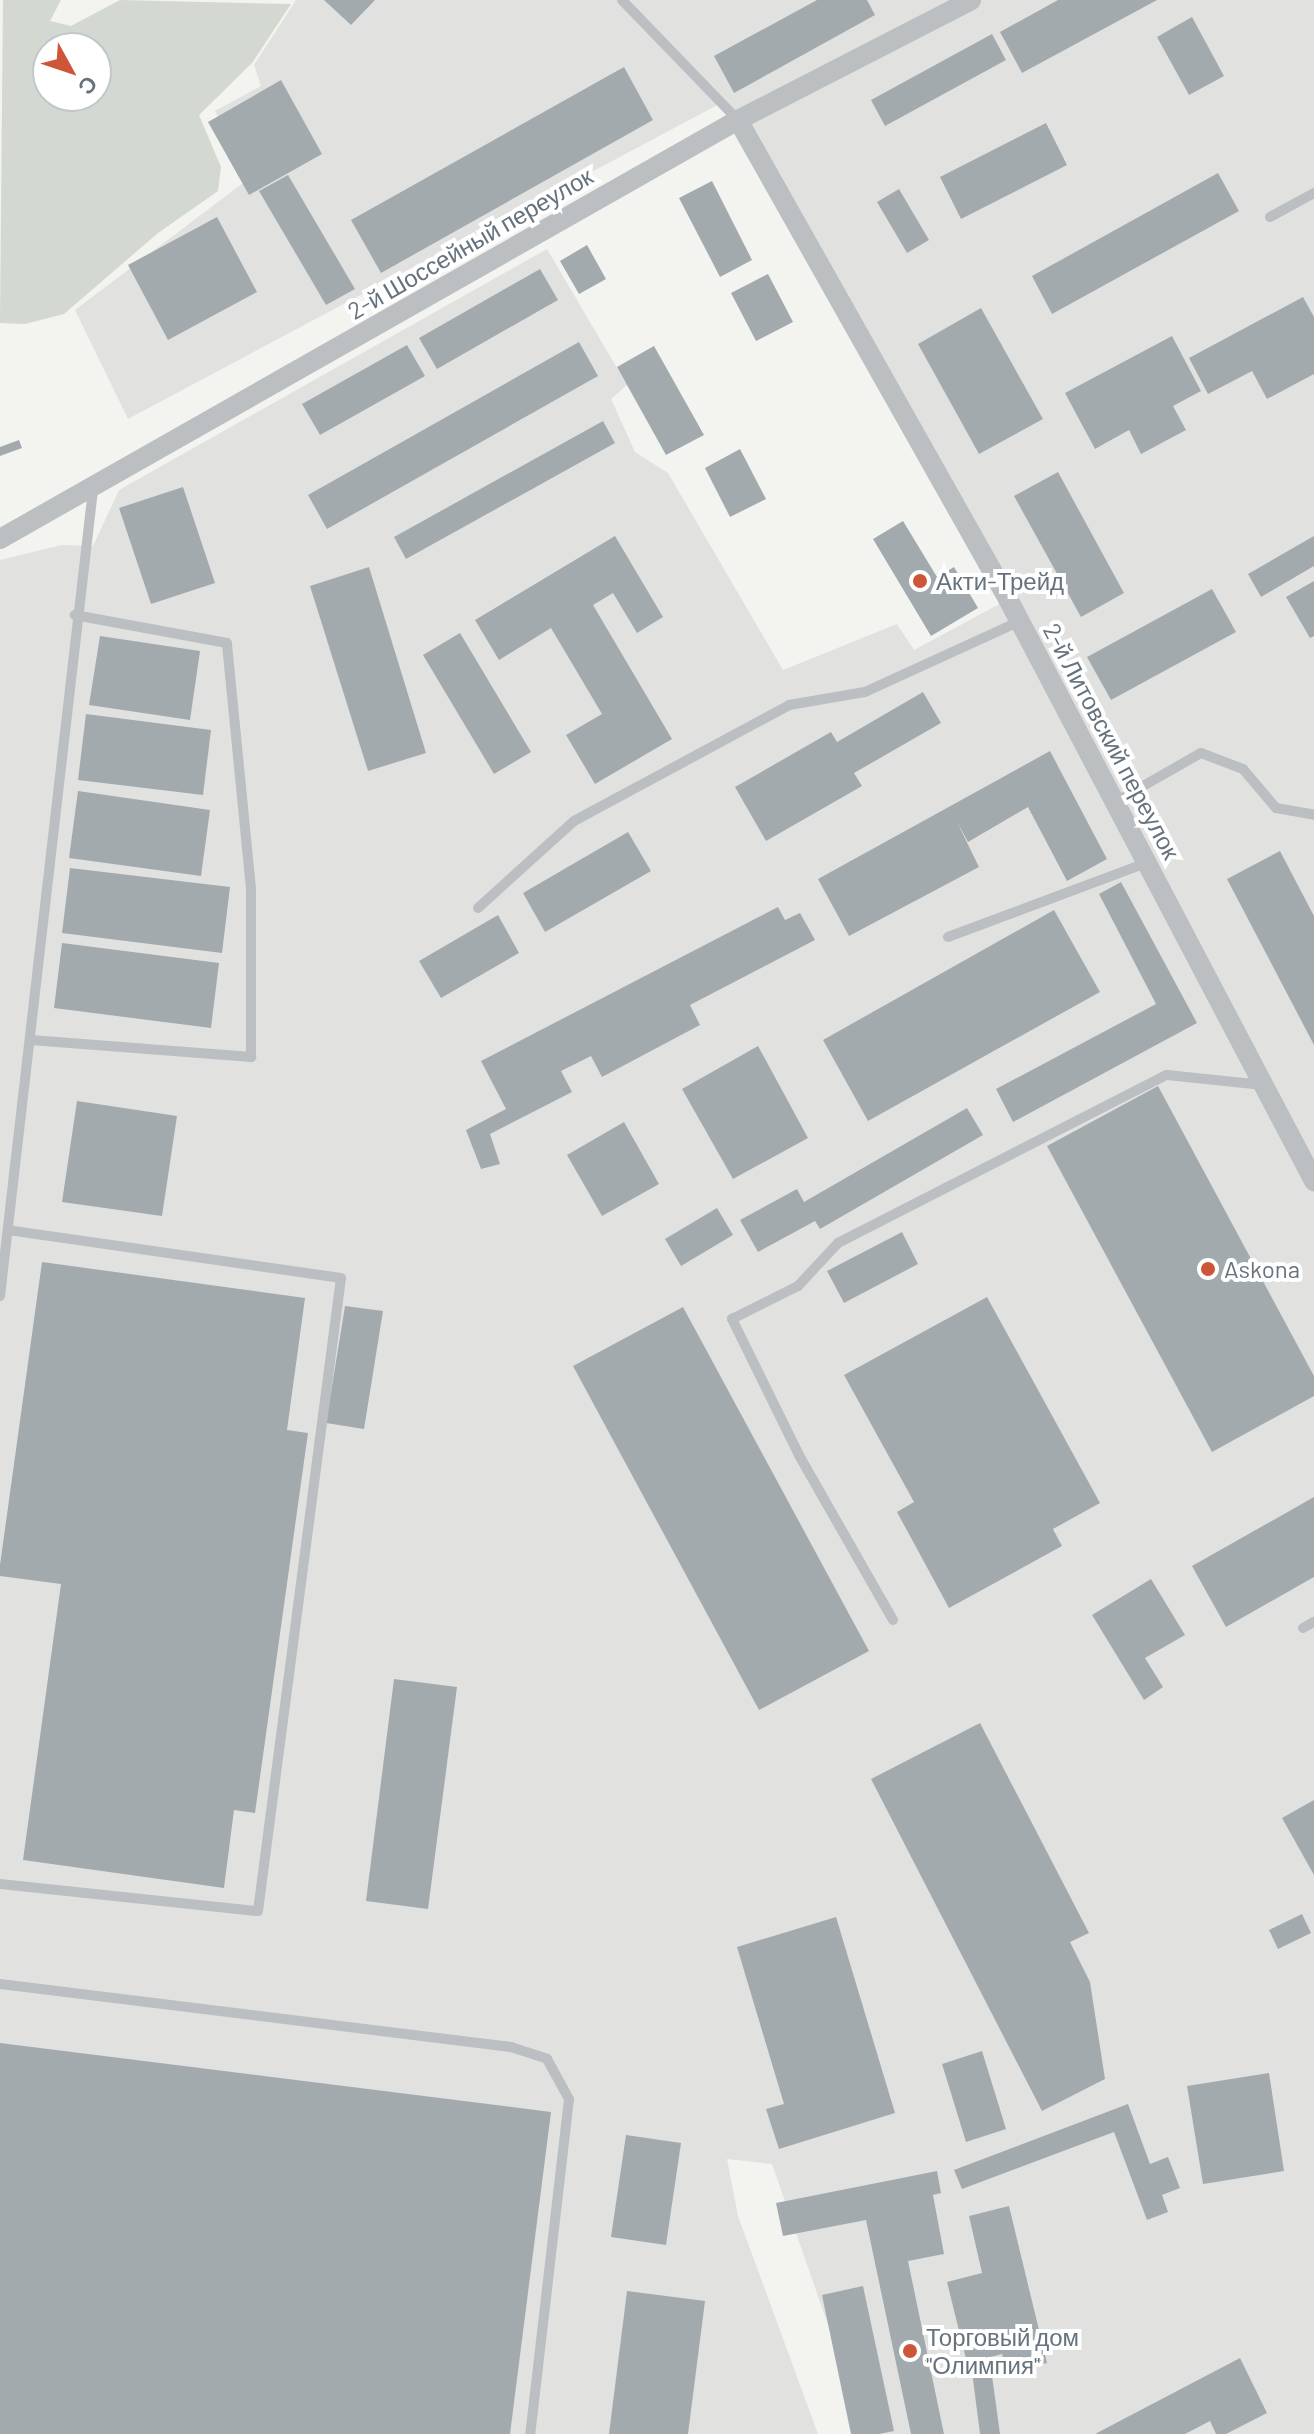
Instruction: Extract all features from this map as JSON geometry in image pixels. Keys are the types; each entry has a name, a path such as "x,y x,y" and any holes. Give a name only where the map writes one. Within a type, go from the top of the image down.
{"street":[{"name":"2-й Шоссейный переулок","path":"0,539 93,490 738,120 971,0"},
{"name":"2-й Литовский переулок","path":"738,120 1020,621 1314,1181"}],"lane":[{"path":"622,0 738,120"},
{"path":"1270,217 1314,193"},
{"path":"0,1296 31,1040 75,615 93,490"},
{"path":"31,1040 251,1057 251,889 227,643 75,615"},
{"path":"478,908 574,821 789,705 865,692 1020,621"},
{"path":"1115,802 1201,753 1243,769 1276,808 1314,815"},
{"path":"948,937 1146,863"},
{"path":"893,1620 799,1455 732,1319 798,1286 838,1243 1167,1075 1263,1085"},
{"path":"0,1884 258,1911 341,1278 8,1230"},
{"path":"1303,1628 1314,1622"},
{"path":"0,1984 511,2047 547,2059 569,2099 530,2434"}],"shaded area":[{"path":"3,0 61,0 50,21 71,26 120,0 291,4 252,63 199,115 221,167 218,191 158,233 64,314 25,324 0,323"},
{"path":"296,0 1314,0 1314,2434 866,2434 772,2164 727,2159 738,2216 818,2434 0,2434 0,560 62,545 93,546 119,490 547,249 627,385 611,399 635,452 668,473 783,670 897,624 914,650 1007,600 723,102 128,419 75,310 247,180 215,111 261,86 254,65"}],"building":[{"path":"324,0 375,0 351,25"},
{"path":"817,0 867,0 875,15 734,93 714,56"},
{"path":"1058,0 1157,0 1022,73 1000,32"},
{"path":"1192,17 1224,76 1189,95 1157,37"},
{"path":"992,34 1006,60 885,126 871,100"},
{"path":"624,67 653,120 381,273 351,220"},
{"path":"281,80 322,154 249,195 208,122"},
{"path":"1046,123 1067,165 961,219 940,177"},
{"path":"1218,173 1239,211 1052,314 1032,276"},
{"path":"288,175 355,289 326,305 259,191"},
{"path":"712,181 752,260 720,277 679,198"},
{"path":"899,189 929,240 907,253 877,202"},
{"path":"217,217 257,292 168,340 128,265"},
{"path":"587,245 606,279 579,294 560,261"},
{"path":"540,269 558,300 437,369 419,338"},
{"path":"768,274 793,322 756,341 731,293"},
{"path":"1303,297 1314,317 1314,374 1267,399 1252,371 1208,394 1189,358"},
{"path":"981,308 1043,419 979,454 918,344"},
{"path":"1172,336 1201,391 1173,406 1186,430 1141,454 1129,430 1095,449 1065,393"},
{"path":"579,342 598,376 327,529 308,495"},
{"path":"407,345 425,376 320,435 302,404"},
{"path":"654,346 704,435 666,455 617,367"},
{"path":"603,421 615,443 406,559 394,537"},
{"path":"19,440 22,448 0,456 0,447"},
{"path":"740,449 766,499 730,517 705,468"},
{"path":"1058,472 1124,593 1081,617 1014,496"},
{"path":"183,487 215,583 151,604 119,508"},
{"path":"903,521 937,577 954,567 978,608 931,636 873,539"},
{"path":"615,536 663,617 637,633 613,593 593,605 672,739 595,784 566,735 602,714 551,628 499,660 475,620"},
{"path":"1314,536 1314,566 1261,597 1248,574"},
{"path":"369,567 426,753 368,771 310,586"},
{"path":"1314,581 1314,636 1310,638 1286,597"},
{"path":"1212,589 1236,632 1111,700 1087,657"},
{"path":"460,633 531,752 494,774 423,655"},
{"path":"100,636 200,651 190,720 89,705"},
{"path":"923,692 941,723 854,773 862,786 766,841 735,787 831,732 837,742"},
{"path":"86,714 211,730 203,795 78,780"},
{"path":"1050,751 1107,859 1067,881 1028,807 968,842 957,822 979,867 849,936 818,879"},
{"path":"78,791 210,810 201,876 69,858"},
{"path":"628,832 651,871 545,932 523,893"},
{"path":"1280,851 1314,916 1314,1045 1227,879"},
{"path":"70,868 230,887 222,953 62,933"},
{"path":"1121,882 1197,1023 1013,1122 996,1089 1156,1004 1099,894"},
{"path":"778,907 785,920 800,913 815,940 690,1005 700,1025 602,1077 591,1056 561,1071 572,1092 490,1134 500,1164 481,1169 466,1130 506,1109 481,1061"},
{"path":"1054,910 1100,992 868,1121 823,1040"},
{"path":"498,915 519,953 441,998 419,961"},
{"path":"62,943 219,963 211,1028 54,1008"},
{"path":"758,1046 808,1138 733,1179 682,1089"},
{"path":"1158,1086 1314,1376 1314,1396 1212,1452 1047,1146"},
{"path":"77,1101 177,1116 162,1216 62,1202"},
{"path":"967,1108 983,1135 820,1229 815,1221 758,1252 740,1220 797,1189 804,1202"},
{"path":"624,1122 659,1184 602,1216 567,1155"},
{"path":"717,1208 733,1235 681,1266 665,1239"},
{"path":"902,1232 918,1264 844,1303 827,1271"},
{"path":"42,1262 305,1298 287,1430 308,1433 255,1813 234,1810 224,1888 23,1860 61,1584 0,1576 0,1565"},
{"path":"987,1297 1100,1503 1053,1529 1062,1546 949,1608 897,1512 914,1502 844,1375"},
{"path":"345,1306 383,1311 364,1429 326,1423"},
{"path":"683,1307 869,1651 759,1710 573,1366"},
{"path":"1314,1497 1314,1577 1226,1627 1192,1566"},
{"path":"1151,1579 1185,1635 1145,1658 1163,1687 1144,1700 1092,1615"},
{"path":"394,1679 457,1687 428,1909 366,1901"},
{"path":"980,1723 1089,1933 1070,1942 1090,1982 1105,2079 1042,2111 871,1779"},
{"path":"1314,1800 1314,1875 1282,1818"},
{"path":"1302,1914 1311,1933 1278,1949 1269,1930"},
{"path":"836,1917 895,2113 779,2149 766,2109 784,2104 737,1947"},
{"path":"0,2043 551,2112 510,2434 0,2434"},
{"path":"982,2051 1006,2129 966,2142 942,2064"},
{"path":"1269,2073 1284,2171 1203,2184 1187,2086"},
{"path":"1128,2104 1150,2164 1168,2157 1180,2188 1162,2195 1168,2212 1147,2220 1114,2132 962,2189 954,2170"},
{"path":"626,2135 681,2143 666,2245 611,2237"},
{"path":"937,2171 941,2193 933,2195 944,2254 908,2261 944,2434 911,2434 866,2220 783,2236 776,2203"},
{"path":"1009,2206 1047,2363 1007,2373 1002,2354 967,2363 947,2282 982,2273 969,2216"},
{"path":"863,2286 894,2431 879,2434 851,2434 822,2295"},
{"path":"627,2291 705,2301 688,2434 609,2434"},
{"path":"1240,2358 1267,2413 1226,2434 1216,2434 1210,2421 1185,2434 1095,2434"},
{"path":"990,2361 1000,2434 980,2434 971,2364"}],"place":[{"name":"Акти-Трейд","path":"920,581"},
{"name":"Askona","path":"1208,1269"},
{"name":"Торговый дом \"Олимпия\"","path":"910,2351"}]}
